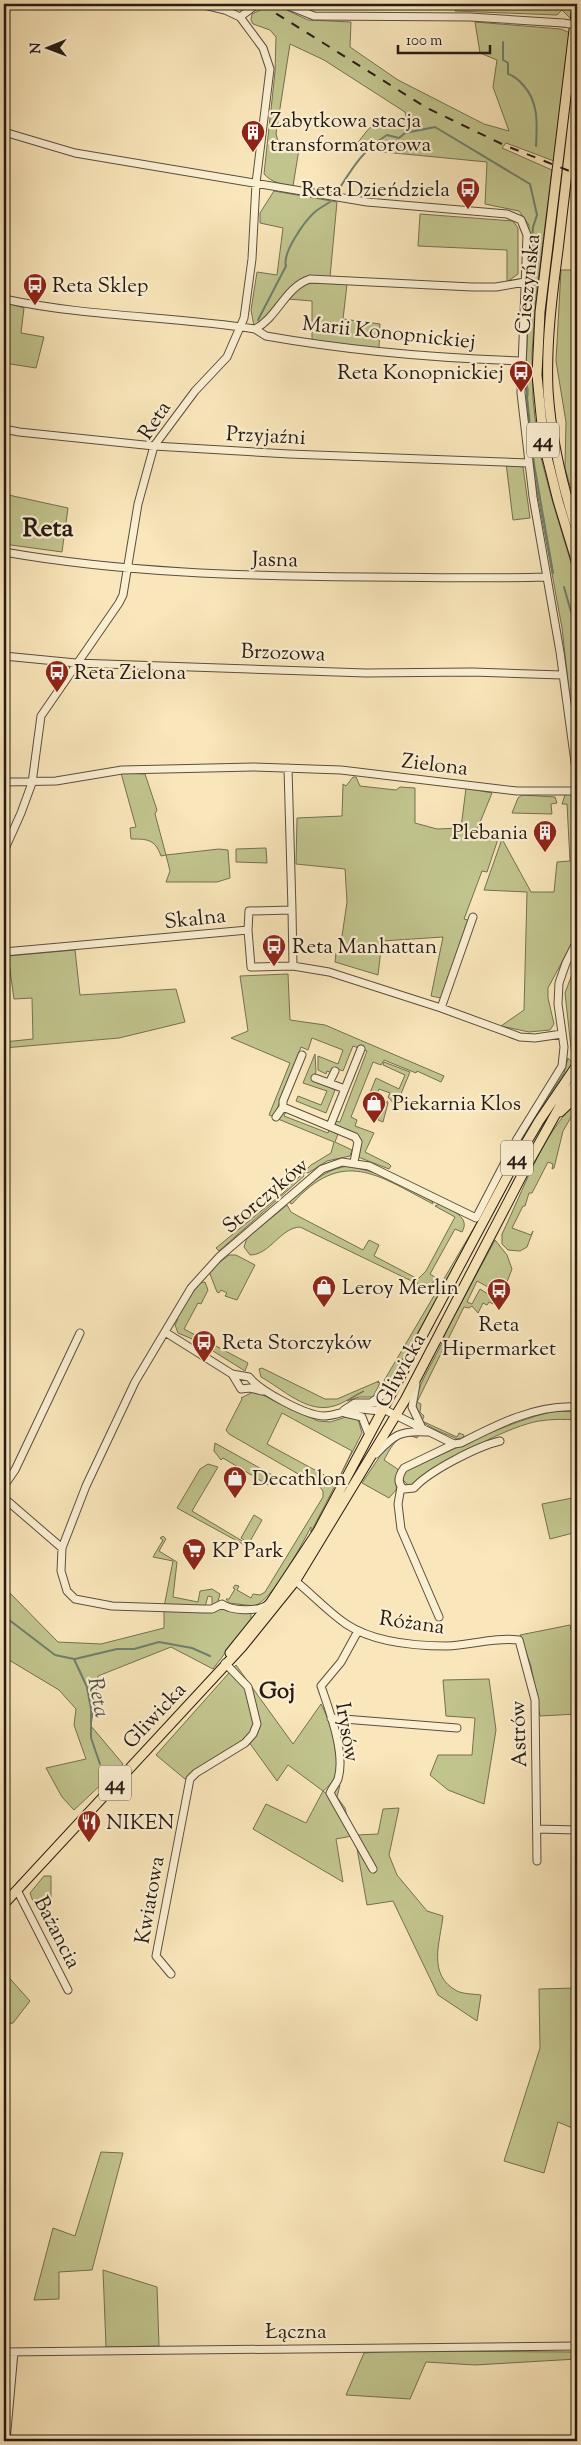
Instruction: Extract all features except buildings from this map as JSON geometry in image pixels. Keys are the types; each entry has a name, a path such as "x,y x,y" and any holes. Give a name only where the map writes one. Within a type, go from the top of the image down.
{"main road":[{"name":"Cieszyńska","path":"577,5 540,312 537,375 544,445 558,501 577,563"},
{"name":"Cieszyńska","path":"577,88 550,313 548,390 555,446 566,495 577,531"},
{"name":"Gliwicka","path":"227,1661 236,1645 292,1578 516,1160 539,1121 577,1066"},
{"name":"Gliwicka","path":"4,1904 256,1631 338,1514 418,1375 531,1158 564,1099 577,1082"},
{"path":"556,1115 577,1096"}],"street":[{"path":"200,4 225,10 240,17 258,4"},
{"path":"284,4 314,16 480,17 577,25"},
{"name":"Reta","path":"4,851 32,783 41,716 119,603 128,569 138,504 154,446 195,390 220,366 244,318 250,275 256,183 270,69 263,48 240,17"},
{"path":"4,132 75,153 367,202 515,216 523,223 526,231 521,393 528,463 577,776"},
{"path":"4,299 35,306 95,314 255,329 274,314 299,283 310,279 472,287 496,287 525,282"},
{"name":"Marii Konopnickiej","path":"255,329 266,336 376,352 453,358 521,360"},
{"name":"Przyjaźni","path":"4,429 154,446 289,454 528,463"},
{"name":"Jasna","path":"4,552 128,569 279,577 546,577"},
{"name":"Brzozowa","path":"4,656 76,663 366,673 472,672 562,675"},
{"path":"288,768 293,966"},
{"name":"Zielona","path":"4,782 32,783 80,778 122,770 288,768 341,770 517,790 577,792"},
{"path":"248,930 249,911 292,910"},
{"path":"441,1008 473,917"},
{"name":"Skalna","path":"4,952 248,930 251,968 293,966 336,974 520,1036 535,1038 562,1034"},
{"path":"562,1034 558,1004 559,983 577,941"},
{"name":"Storczyków","path":"62,1548 86,1486 135,1382 191,1288 219,1257 322,1169 336,1163 354,1162 380,1171 476,1218 517,1138 562,1066 564,1047 562,1034"},
{"path":"330,1126 360,1048"},
{"path":"276,1117 283,1106 302,1055"},
{"path":"329,1083 335,1071"},
{"path":"315,1078 345,1089"},
{"path":"283,1106 357,1138 358,1144 354,1162"},
{"path":"165,1332 232,1374 240,1380 241,1389 251,1385 311,1414 323,1416 356,1409 377,1411 383,1409 454,1444"},
{"path":"4,1486 15,1470 80,1334"},
{"path":"418,1375 412,1406 422,1428"},
{"path":"240,1380 249,1377 251,1385"},
{"path":"372,1402 395,1387"},
{"path":"340,1413 355,1402 381,1404 383,1409"},
{"path":"439,1617 401,1529 398,1504 402,1487 399,1478 404,1468 454,1444 461,1443 538,1410 559,1406 577,1407"},
{"path":"340,1413 362,1417 369,1435"},
{"path":"365,1465 394,1436 409,1431 430,1432"},
{"path":"402,1487 406,1490 414,1488 426,1477 441,1468 500,1441"},
{"path":"4,1498 62,1548 61,1571 67,1591 75,1599 112,1606 203,1609 222,1604 228,1607 257,1611 271,1602"},
{"name":"Różana","path":"292,1578 338,1617 358,1631 395,1642 435,1646 458,1645 506,1638 519,1640"},
{"name":"Irysów","path":"358,1631 341,1662 321,1686 331,1718 339,1761 338,1778 330,1793 373,1869"},
{"name":"Astrów","path":"519,1640 535,1700 537,1861"},
{"name":"Kwiatowa","path":"171,1974 156,1956 190,1780 196,1773 245,1742 253,1734 258,1724 248,1687 227,1661"},
{"path":"331,1718 457,1728"},
{"path":"536,1829 577,1830"},
{"name":"Bażancia","path":"17,1890 68,1990"},
{"name":"Łączna","path":"4,2352 577,2346"},
{"path":"6,2441 14,2352"}],"green space":[{"path":"455,4 572,4 571,19 562,10 557,15 455,11"},
{"path":"270,5 280,7 308,20 351,22 350,47 398,80 484,124 509,131 493,87 497,60 480,53 475,22 561,29 570,33 554,161 506,143 502,148 552,170 536,297 532,354 533,399 538,446 577,583 577,761 562,628 532,464 525,396 528,396 528,388 525,389 529,225 519,211 485,204 487,162 353,149 372,126 391,124 401,126 407,120 405,112 324,60 290,44 276,134 278,141 300,143 293,186 277,183 267,177 264,174 275,72 276,37 270,30 253,24 251,20 252,14"},
{"path":"274,191 337,202 330,277 304,278 272,313 254,326 251,310 257,272 277,275 283,228 260,223 260,213"},
{"path":"576,213 577,511 565,468 566,422 556,361 561,270 572,270"},
{"path":"420,214 513,221 518,228 518,274 507,282 507,250 418,246"},
{"path":"310,283 347,284 343,319 380,324 379,348 312,342 312,301 288,299 300,287"},
{"path":"4,302 24,308 21,333 44,337 36,368 4,363"},
{"path":"506,463 523,467 530,518 513,520"},
{"path":"4,494 68,508 62,552 4,544"},
{"path":"121,773 145,774 157,810 155,814 166,855 161,856 159,850 150,841 131,839 130,828 136,827"},
{"path":"353,777 356,777 360,786 396,790 400,787 415,788 415,823 437,829 461,828 466,788 492,793 474,837 498,839 487,872 482,871 464,919 468,920 441,998 431,996 443,937 382,941 378,975 335,962 336,953 342,951 342,936 347,902 345,869 296,864 297,818 342,816 343,784 346,786"},
{"path":"569,794 575,797 577,812 577,934 548,988 548,998 554,1024 550,1030 529,1032 501,1026 524,1010 527,892 484,890 502,839 531,892 554,892 557,862 570,861 567,804 562,804 565,795"},
{"path":"522,795 555,797 557,803 551,804 552,814 512,813 518,798"},
{"path":"266,848 267,863 236,862 236,849"},
{"path":"219,849 228,850 230,878 217,882 166,882 170,871 166,855"},
{"path":"75,950 80,995 176,989 185,1022 119,1038 4,1048 4,1042 33,1039 32,998 14,999 8,956"},
{"path":"577,961 577,1052 572,1057 565,993"},
{"path":"288,974 290,1020 325,1025 444,1076 441,1082 417,1071 416,1073 384,1060 381,1065 373,1062 351,1117 357,1120 355,1126 374,1133 365,1152 389,1164 391,1166 389,1169 358,1157 361,1145 335,1124 335,1121 340,1122 367,1051 353,1046 343,1071 335,1068 332,1073 327,1071 326,1074 318,1070 318,1056 338,1064 343,1050 312,1038 308,1050 301,1047 274,1117 269,1115 290,1063 231,1038 248,1031 240,976"},
{"path":"315,1054 316,1072 313,1079 335,1090 326,1113 296,1101 298,1096 321,1105 327,1091 303,1083"},
{"path":"568,1058 573,1064 577,1060 560,1083 384,1392 375,1396 478,1221 519,1141 564,1073"},
{"path":"384,1062 410,1072 396,1106 388,1097 390,1093 379,1089 374,1101 385,1106 387,1101 388,1103 383,1122 378,1120 381,1113 364,1108 376,1078 399,1089 405,1075 383,1065"},
{"path":"577,1101 577,1107 563,1131 554,1168 552,1169 553,1164 548,1162 532,1193 529,1193 525,1206 523,1206 512,1228 531,1235 533,1231 527,1247 520,1251 508,1250 502,1244 502,1234 526,1181 553,1130"},
{"path":"286,1111 284,1116 328,1133 329,1130 338,1134 335,1142 352,1150 350,1156 327,1161 308,1173 303,1174 304,1176 219,1251 216,1248 283,1193 311,1165 331,1153 334,1142 278,1119"},
{"path":"350,1166 379,1174 432,1201 433,1204 377,1176 361,1172 344,1171 328,1176 310,1186 292,1204 290,1203 290,1200 318,1178 341,1167"},
{"path":"440,1204 462,1218 464,1227 462,1232 455,1229 430,1274 436,1278 428,1289 300,1227 293,1228 257,1254 250,1255 244,1247 247,1238 287,1205 291,1212 363,1250 369,1240 379,1245 374,1256 418,1279 426,1271 455,1217 435,1206"},
{"path":"495,1240 507,1255 512,1269 500,1300 488,1287 477,1281 467,1302 472,1304 480,1289 488,1294 494,1301 493,1304 489,1302 487,1305 483,1303 478,1313 472,1306 469,1308 464,1307 417,1402 421,1404 420,1412 424,1416 422,1421 417,1412 416,1401 419,1390 445,1333"},
{"path":"229,1255 236,1255 255,1265 237,1300 225,1296 227,1293 221,1290 219,1293 217,1292 210,1274 211,1269"},
{"path":"205,1282 208,1290 201,1304 198,1303 184,1329 248,1363 245,1371 197,1341 178,1333 175,1325 178,1319 176,1317 199,1283"},
{"path":"262,1368 325,1399 337,1399 379,1381 377,1382 380,1383 373,1397 359,1397 347,1401 364,1391 334,1406 314,1407 296,1399 261,1377 259,1369"},
{"path":"253,1392 277,1400 318,1421 330,1422 346,1417 358,1419 362,1433 339,1478 352,1451 282,1413 267,1444 337,1482 311,1532 311,1527 278,1583 262,1602 254,1606 229,1603 226,1599 229,1599 235,1589 233,1588 235,1585 239,1586 237,1590 251,1598 253,1594 260,1595 265,1592 323,1497 323,1491 319,1486 229,1434 226,1430 241,1398"},
{"path":"555,1411 577,1412 577,1420 539,1421 514,1428 456,1456 433,1469 412,1485 408,1485 402,1479 404,1472 479,1438 517,1422"},
{"path":"422,1421 457,1437 459,1433 464,1435 463,1438 457,1439 434,1429"},
{"path":"404,1435 419,1435 417,1438 405,1436 400,1438 393,1445 384,1460 399,1470 396,1490 389,1498 362,1483 386,1447"},
{"path":"215,1443 274,1476 268,1485 223,1458 221,1460 214,1451"},
{"path":"208,1464 218,1467 192,1511 249,1545 248,1547 177,1508 200,1469"},
{"path":"577,1497 577,1551 573,1533 550,1539 542,1504"},
{"path":"254,1515 262,1520 249,1543 241,1538"},
{"path":"163,1536 166,1539 159,1551 177,1562 173,1597 198,1602 200,1591 212,1589 220,1594 217,1605 212,1606 212,1597 208,1596 205,1607 164,1607 173,1561 153,1557 163,1540 160,1538"},
{"path":"4,1587 58,1642 101,1644 164,1628 164,1610 223,1608 251,1613 251,1619 213,1669 171,1647 98,1676 91,1726 123,1764 74,1810 62,1797 46,1768 86,1759 74,1725 76,1709 59,1690 4,1657"},
{"path":"570,1625 577,1658 577,1714 540,1716 531,1666 520,1635"},
{"path":"236,1665 293,1744 321,1704 334,1737 338,1765 335,1778 323,1791 288,1765 277,1781 246,1738 185,1779 156,1755"},
{"path":"489,1679 496,1730 484,1804 448,1790 430,1775 438,1755 472,1755 475,1718 446,1716 443,1680"},
{"path":"340,1785 337,1797 345,1808 352,1836 336,1839 343,1882 253,1829 266,1804 306,1823 323,1791 329,1796"},
{"path":"399,1808 389,1855 397,1875 427,1911 443,1916 438,1947 439,1967 442,1976 448,1984 457,1991 481,1995 477,2021 438,1995 393,1901 367,1905 356,1843 358,1835 378,1834 383,1809"},
{"path":"44,1876 51,1876 51,1906 35,1907 30,1893"},
{"path":"4,1972 30,2001 13,2023 4,2024"},
{"path":"577,1988 577,2130 558,2122 544,2173 504,2161 540,2048 539,1989"},
{"path":"101,2152 123,2153 92,2270 59,2272 59,2299 34,2300 53,2228 75,2236"},
{"path":"103,2270 157,2287 159,2346 106,2347"},
{"path":"395,2351 577,2352 577,2359 475,2365 426,2362 410,2399 346,2395 364,2353"}],"waterway":[{"path":"503,42 503,60 508,63 508,74 517,78 524,86 535,107 537,122 536,146"},
{"path":"339,189 365,152 379,140 387,135 399,138 405,133 435,127 530,184 537,215 533,227 530,266 526,357 527,397 534,464 553,573"},
{"path":"258,320 286,266 287,253 295,237 311,215 330,202"},
{"path":"564,587 577,633"},
{"path":"577,646 577,653"},
{"name":"Reta","path":"4,1616 55,1655 74,1659 87,1687 91,1709 91,1738 100,1764"},
{"path":"75,1659 117,1649 134,1649 159,1642 192,1648 210,1656"}],"railway":[{"path":"261,4 427,108 504,145 577,174"}],"place":[{"name":"Zabytkowa stacja transformatorowa","path":"253,153"},
{"name":"Reta Dzieńdziela","path":"468,210"},
{"name":"Reta Sklep","path":"35,306"},
{"name":"Reta Konopnickiej","path":"521,393"},
{"name":"Reta Zielona","path":"57,693"},
{"name":"Plebania","path":"545,853"},
{"name":"Reta Manhattan","path":"274,967"},
{"name":"Piekarnia Klos","path":"374,1124"},
{"name":"Leroy Merlin","path":"324,1308"},
{"name":"Reta Hipermarket","path":"499,1311"},
{"name":"Reta Storczyków","path":"204,1363"},
{"name":"Decathlon","path":"235,1499"},
{"name":"KP Park","path":"194,1571"},
{"name":"NIKEN","path":"89,1843"}],"district":[{"name":"Reta","path":"48,527"},
{"name":"Goj","path":"277,1690"}]}
